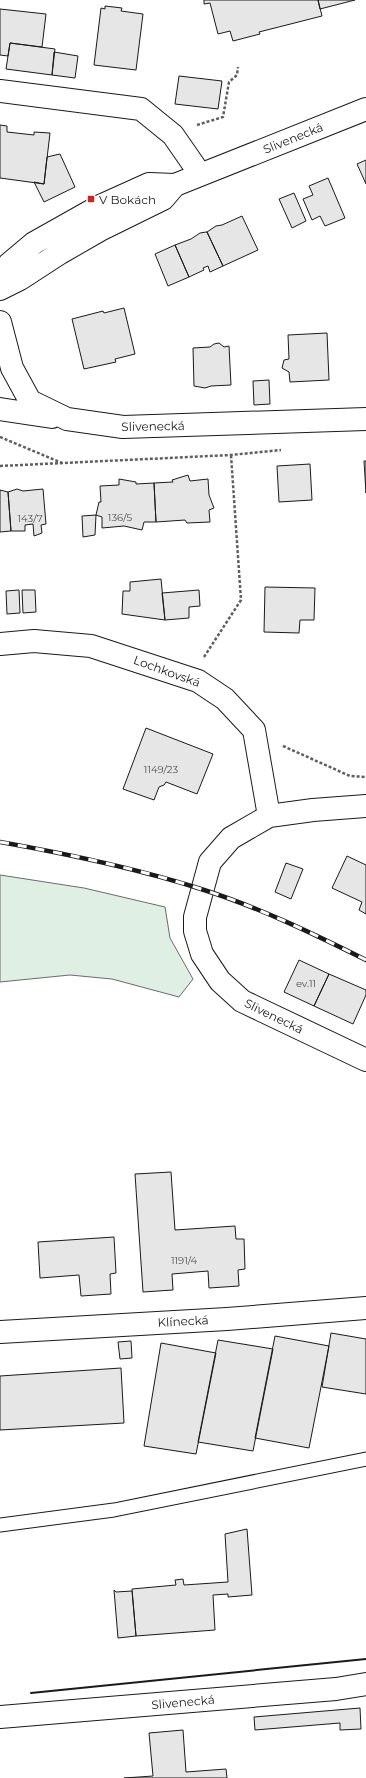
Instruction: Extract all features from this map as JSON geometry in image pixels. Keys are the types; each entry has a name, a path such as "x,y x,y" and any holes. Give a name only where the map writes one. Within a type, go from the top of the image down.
{"street":[{"path":"0,91 141,109 173,135 200,174"},
{"name":"Slivenecká","path":"0,289 20,279 60,252 100,230 163,199 175,185 366,108"},
{"name":"Slivenecká","path":"0,276 9,264 34,243 98,207 149,184 175,185"},
{"name":"Slivenecká","path":"0,322 12,368 30,400 67,419 123,427 366,419"},
{"path":"0,409 10,412 67,419"},
{"name":"Lochkovská","path":"0,644 34,641 91,646 198,680 225,698 254,730"},
{"path":"254,730 269,816"},
{"name":"Slivenecká","path":"366,806 313,810 269,816 231,838 210,862 195,917 195,931 202,954 220,981 242,1001 366,1060"},
{"name":"Klínecká","path":"0,1332 227,1319 366,1308"},
{"name":"Slivenecká","path":"0,1717 336,1689 366,1684"}],"lane":[{"path":"0,1525 114,1510 366,1459"}],"path":[{"path":"206,121 223,117 229,82 237,75 238,67"},
{"path":"0,436 63,463"},
{"path":"0,466 231,455 286,449"},
{"path":"198,680 203,658 241,600 231,455"},
{"path":"254,730 279,744 350,776 366,777"}],"green space":[{"path":"0,875 84,888 165,907 170,938 193,979 179,997 112,979 70,975 0,982"}],"building":[{"path":"204,0 318,0 322,16 259,32 260,34 233,41 230,31 218,34 210,3 204,4"},
{"path":"318,0 355,0 320,9"},
{"path":"105,6 122,8 121,11 143,14 136,70 94,65 101,8 105,9"},
{"path":"0,9 46,14 42,47 10,43 8,56 0,55"},
{"path":"10,43 55,49 52,75 6,69"},
{"path":"54,52 78,56 75,78 52,75"},
{"path":"179,76 222,81 218,109 175,104"},
{"path":"0,125 7,126 7,132 34,135 34,132 50,133 44,184 0,178"},
{"path":"60,154 75,187 44,202 34,182 44,184 47,157"},
{"path":"366,160 366,184 357,164"},
{"path":"328,178 345,218 325,226 320,216 312,220 303,199 313,195 309,186"},
{"path":"294,193 306,221 292,228 279,199"},
{"path":"242,216 258,250 223,266 207,232 216,226 222,225"},
{"path":"207,232 223,266 210,272 208,266 203,268 204,270 189,277 175,245 191,239 200,233"},
{"path":"175,245 189,277 168,286 155,254"},
{"path":"124,308 135,354 115,359 116,362 84,369 72,319 103,311 104,313"},
{"path":"327,333 329,380 290,382 289,372 282,368 284,360 289,359 288,335"},
{"path":"219,343 224,347 229,346 231,385 211,386 205,388 194,386 193,348 210,347"},
{"path":"269,380 270,404 254,405 253,381"},
{"path":"364,461 366,461 366,493"},
{"path":"310,464 312,500 279,502 277,466"},
{"path":"188,475 190,481 208,479 209,495 214,508 209,510 210,522 187,523 185,520 156,522 154,483 173,482 172,480"},
{"path":"119,479 136,482 136,484 154,483 156,522 144,522 142,530 124,526 102,528 102,517 96,515 99,502 101,502 100,486 119,485"},
{"path":"17,489 23,491 43,489 46,524 41,525 42,533 34,536 33,524 25,525 25,531 11,531 8,492"},
{"path":"0,490 8,492 11,531 0,532"},
{"path":"96,515 95,535 83,537 82,516"},
{"path":"161,579 165,620 122,614 123,591 130,591 130,582"},
{"path":"265,587 315,588 314,620 300,620 299,633 264,632"},
{"path":"19,590 20,613 7,614 6,591"},
{"path":"22,590 35,590 36,612 23,613"},
{"path":"199,590 200,606 189,607 189,618 165,620 162,593"},
{"path":"146,728 213,754 197,794 166,782 164,785 159,787 154,800 123,789"},
{"path":"347,856 366,865 366,914 359,910 362,902 332,888"},
{"path":"286,863 303,869 291,899 275,892"},
{"path":"299,960 329,974 314,1006 284,992"},
{"path":"329,974 366,990 366,995 353,1024 314,1006"},
{"path":"171,1172 175,1230 235,1226 236,1239 244,1239 245,1269 238,1270 239,1286 209,1288 208,1271 172,1274 173,1290 143,1292 135,1174"},
{"path":"114,1237 116,1273 110,1274 111,1294 81,1296 79,1275 40,1278 38,1242"},
{"path":"331,1333 366,1339 366,1394 322,1387"},
{"path":"275,1336 329,1346 309,1448 255,1438"},
{"path":"218,1340 273,1349 253,1451 198,1442"},
{"path":"131,1341 132,1358 120,1359 118,1342"},
{"path":"161,1343 216,1353 196,1454 144,1446"},
{"path":"121,1368 124,1423 0,1430 0,1376"},
{"path":"247,1529 252,1595 228,1597 228,1594 213,1595 215,1630 136,1636 132,1589 176,1585 175,1580 183,1579 184,1585 228,1582 225,1534"},
{"path":"114,1590 116,1592 132,1591 136,1636 118,1638"},
{"path":"360,1708 361,1729 340,1730 340,1723 255,1730 254,1717"},
{"path":"183,1730 186,1772 226,1769 227,1778 124,1778 153,1776 149,1733"}],"railway":[{"path":"0,842 101,862 151,874 201,889 264,912 366,960"}],"wall":[{"path":"31,1693 366,1659"}],"place":[{"name":"V Bokách","path":"91,199"}]}
